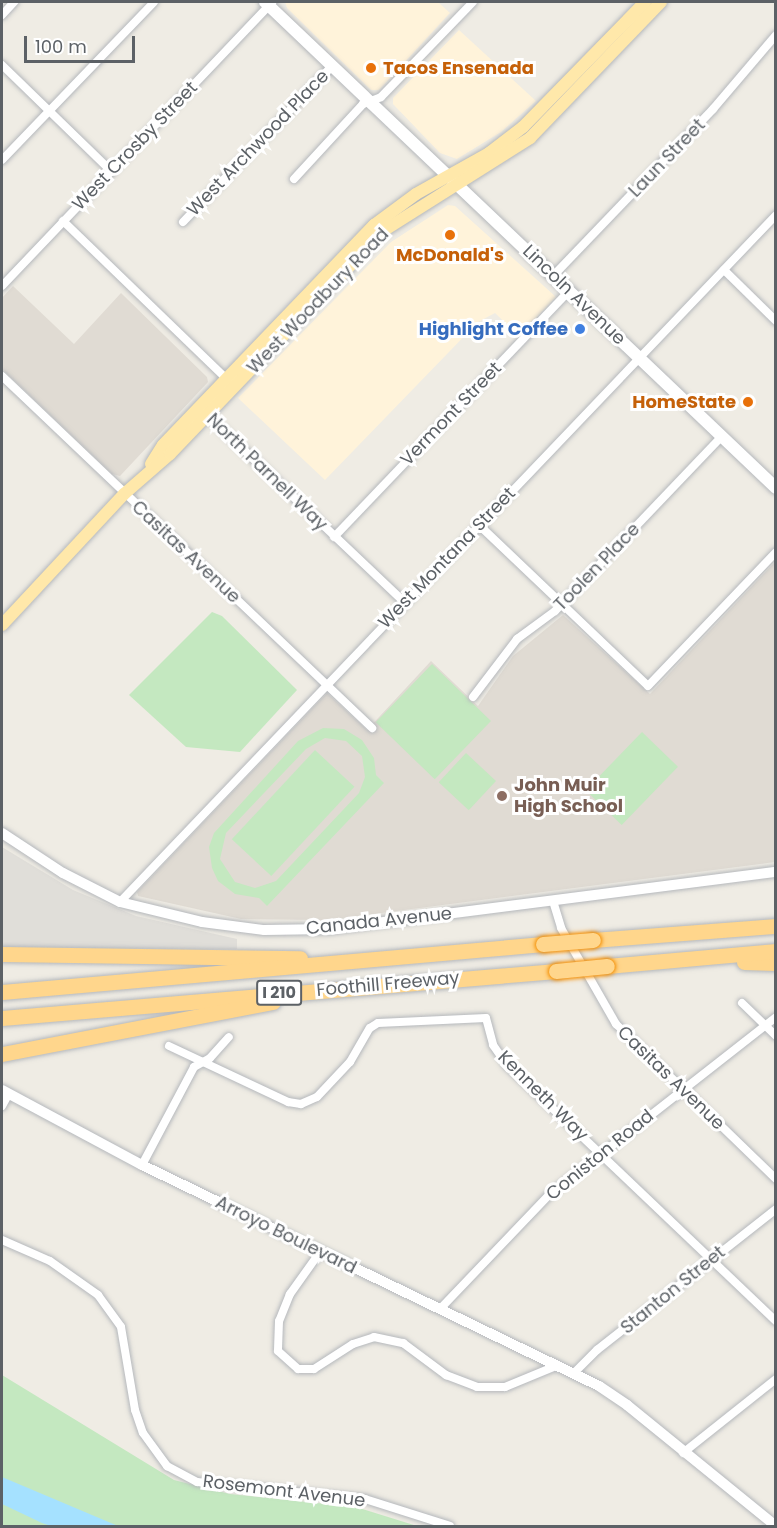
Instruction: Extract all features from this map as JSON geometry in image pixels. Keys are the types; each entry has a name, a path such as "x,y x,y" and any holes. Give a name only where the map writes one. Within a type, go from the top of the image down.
{"highway":[{"path":"735,930 776,920"},
{"name":"Foothill Freeway","path":"2,992 543,944 776,926"},
{"name":"Foothill Freeway","path":"2,1018 776,951"},
{"path":"2,954 115,953 363,961"},
{"path":"681,960 776,963"},
{"path":"2,1054 348,987"}],"main road":[{"name":"West Woodbury Road","path":"2,625 231,382 383,231 454,180 537,115 645,2"},
{"name":"West Woodbury Road","path":"454,180 530,138 661,2"},
{"name":"Lincoln Avenue","path":"269,3 776,488"}],"street":[{"path":"2,15 14,2"},
{"path":"2,160 154,2"},
{"path":"294,179 363,104 381,98 473,2"},
{"name":"West Crosby Street","path":"2,286 269,3"},
{"name":"Laun Street","path":"553,276 712,109 776,35"},
{"path":"2,65 112,172"},
{"name":"West Archwood Place","path":"183,222 333,65"},
{"name":"West Montana Street","path":"120,902 776,215"},
{"path":"63,221 231,382"},
{"path":"724,270 776,321"},
{"name":"Vermont Street","path":"334,537 569,291"},
{"name":"Casitas Avenue","path":"2,376 372,728"},
{"name":"North Parnell Way","path":"203,411 405,603"},
{"name":"Toolen Place","path":"473,697 501,656 561,603 721,437"},
{"path":"479,525 648,686 776,552"},
{"name":"Canada Avenue","path":"2,833 63,873 120,902 202,922 293,930 553,901 776,872"},
{"name":"Casitas Avenue","path":"553,901 561,928 616,1024 776,1179"},
{"path":"742,1003 776,1036"},
{"name":"Coniston Road","path":"440,1309 549,1195 776,1017"},
{"name":"Kenneth Way","path":"169,1046 301,1104 317,1098 350,1062 370,1028 378,1023 486,1018 493,1045 507,1065 776,1321"},
{"path":"142,1165 194,1067 210,1058 229,1037"},
{"path":"2,1106 5,1093"},
{"name":"Arroyo Boulevard","path":"5,1093 142,1165 574,1373 627,1405 683,1453 776,1526"},
{"name":"Stanton Street","path":"574,1373 711,1259 776,1209"},
{"name":"Rosemont Avenue","path":"2,1240 50,1261 98,1295 121,1327 135,1410 143,1432 160,1460 180,1474 197,1482 365,1499 450,1527"},
{"path":"320,1252 290,1294 279,1321 279,1351 298,1369 314,1369 353,1344 374,1337 403,1343 446,1375 477,1387 505,1387 558,1365"},
{"path":"683,1453 776,1379"}],"shaded area":[{"path":"285,2 438,2 450,13 379,90 371,90 287,8"},
{"path":"459,30 536,101 501,132 457,159 440,153 393,104 393,98"},
{"path":"448,205 455,206 556,297 519,336 495,313 478,322 325,480 238,398 391,242"},
{"path":"13,286 74,344 121,293 207,377 208,382 120,476 112,474 2,369 2,298"},
{"name":"John Muir High School","path":"775,562 775,862 327,920 241,919 138,896 137,892 327,693 367,730 431,661 478,706 513,656 563,615 650,694"},
{"path":"2,847 73,890 136,916 237,939 237,949 2,948"}],"green space":[{"path":"212,612 222,616 297,690 240,752 186,747 129,695"},
{"path":"432,664 491,721 435,779 376,722"},
{"path":"323,728 344,729 362,740 374,758 376,775 384,783 267,906 259,898 235,894 218,881 212,868 209,847 214,833 298,741","holes":["325,738 346,741 362,756 365,777 359,793 276,881 255,888 235,882 220,859 226,833 306,749"]},
{"path":"642,732 678,767 622,825 586,790"},
{"path":"315,750 354,787 271,876 232,839"},
{"path":"466,753 496,781 469,810 439,782"},
{"path":"2,1375 174,1480 230,1494 356,1507 417,1526 2,1526"}],"water":[{"path":"2,1477 118,1526 51,1526 42,1523 2,1504"}],"place":[{"name":"Tacos Ensenada","path":"371,68"},
{"name":"McDonald's","path":"450,235"},
{"name":"Highlight Coffee","path":"580,329"},
{"name":"HomeState","path":"748,402"},
{"name":"John Muir High School","path":"502,796"}]}
